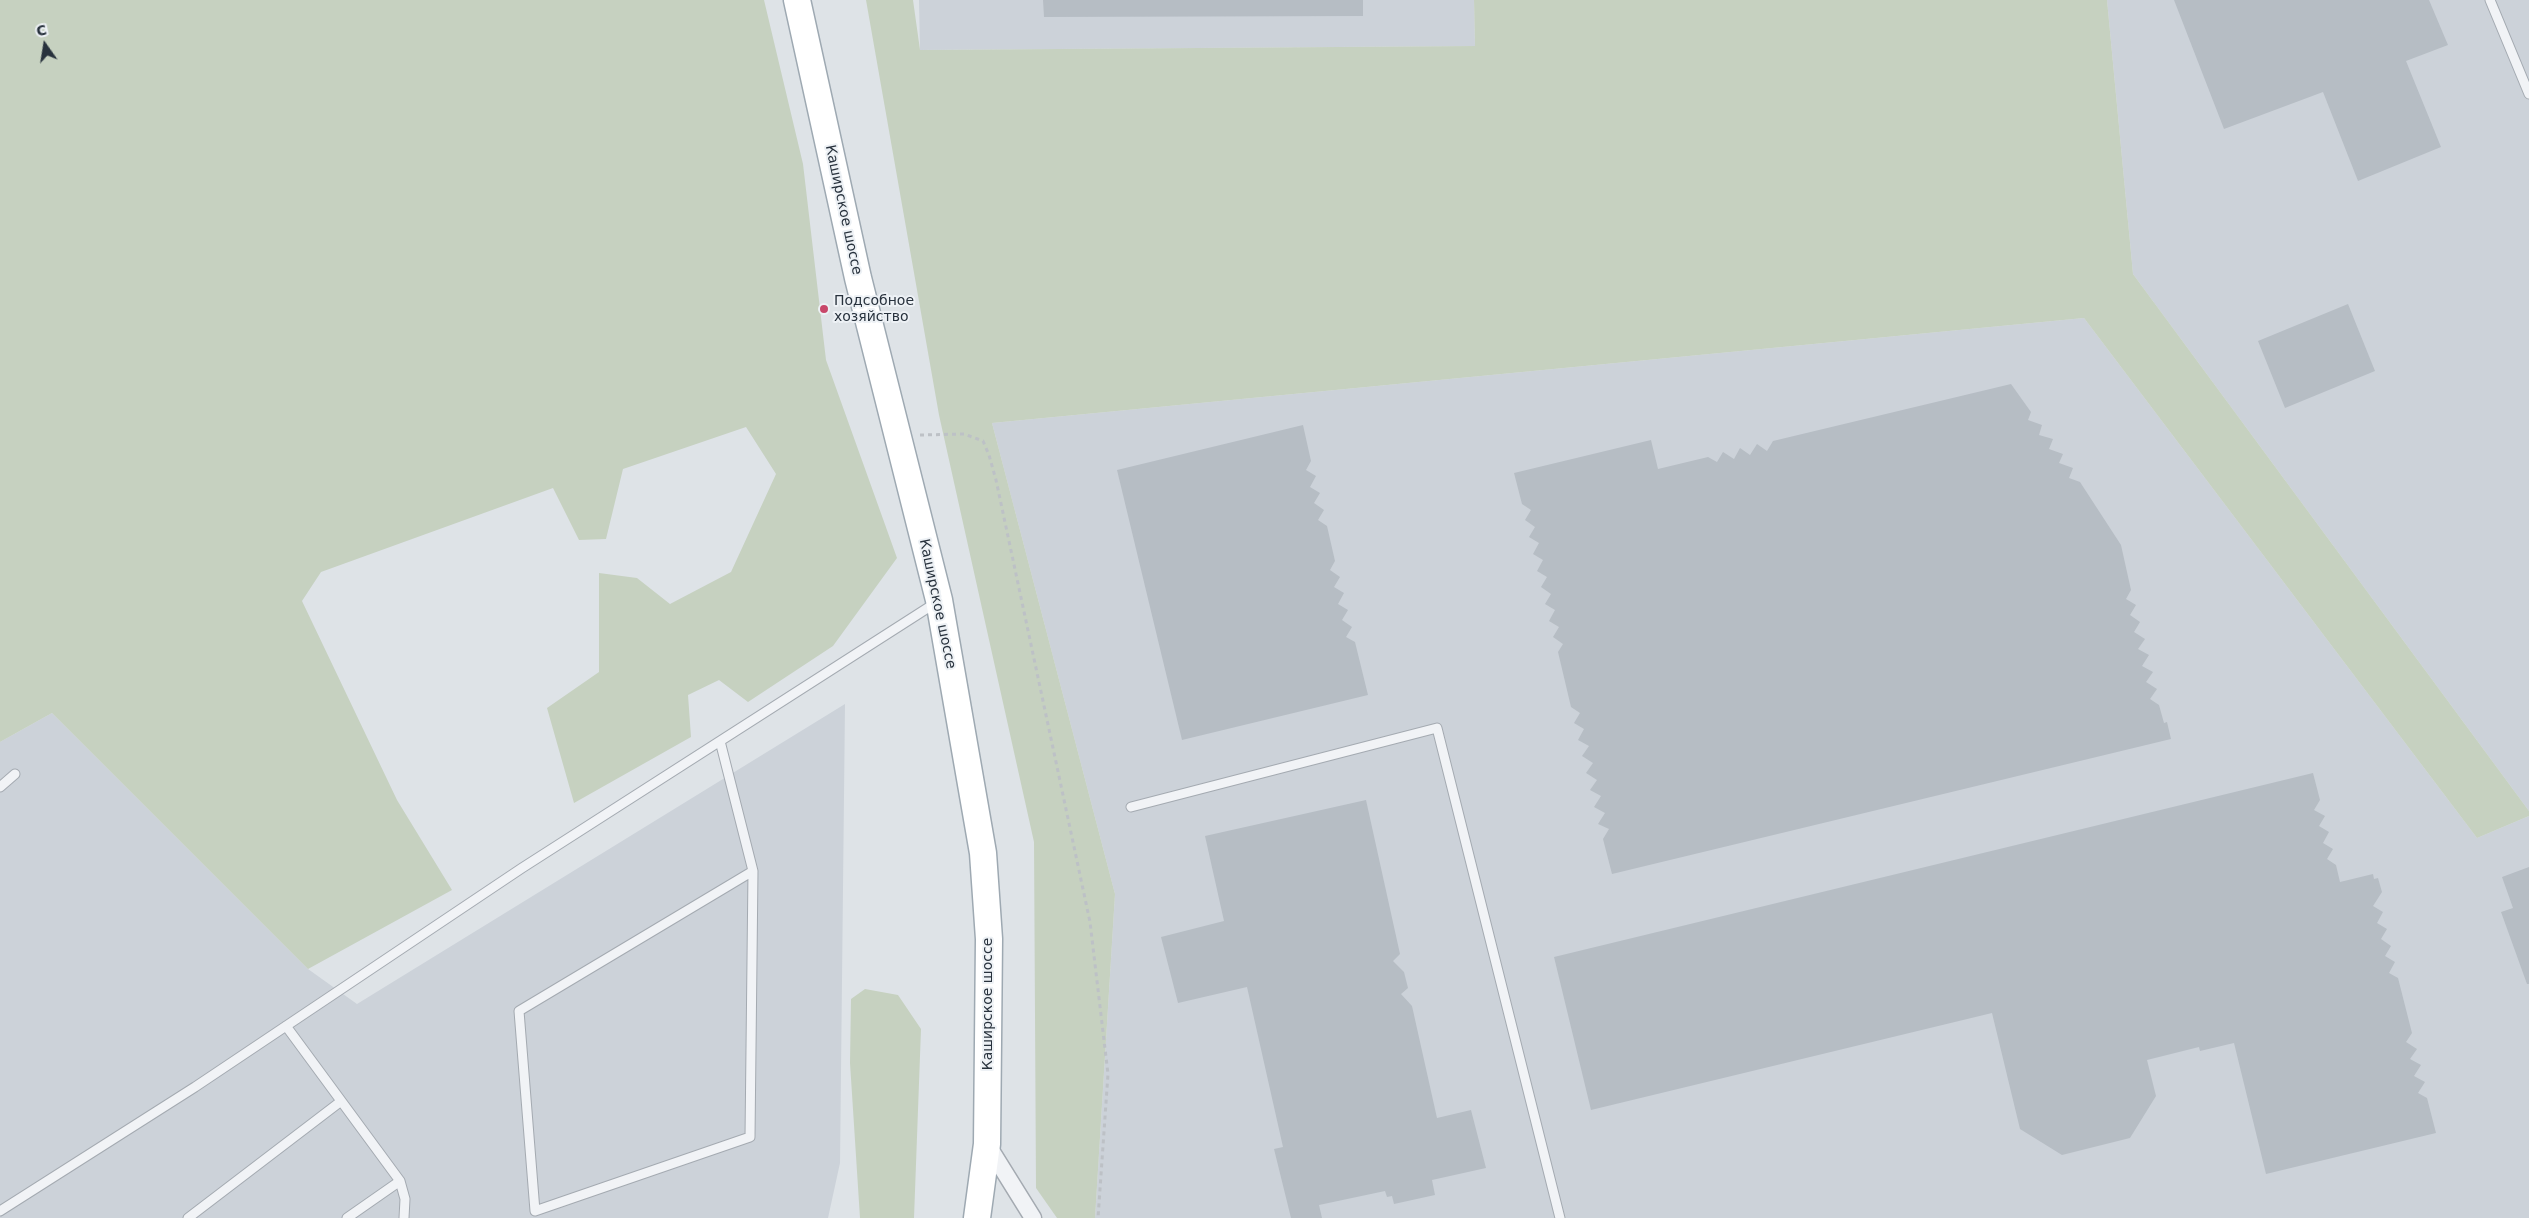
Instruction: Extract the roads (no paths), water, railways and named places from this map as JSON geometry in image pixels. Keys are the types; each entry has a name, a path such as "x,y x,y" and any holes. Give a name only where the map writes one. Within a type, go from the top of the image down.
{"main road":[{"name":"Каширское шоссе","path":"797,0 858,278 939,600 983,853 989,939 987,1144 977,1218"}],"street":[{"path":"987,1144 1033,1218"}],"lane":[{"path":"2490,0 2529,94"},
{"path":"0,1211 286,1026 522,868 939,600"},
{"path":"1131,807 1437,728 1560,1218"},
{"path":"720,741 753,871 750,1137 535,1211 519,1011 753,871"},
{"path":"0,787 15,774"},
{"path":"286,1026 340,1102 400,1181 404,1199 404,1218"},
{"path":"188,1218 340,1102"},
{"path":"347,1218 400,1181"}],"place":[{"name":"Подсобное хозяйство","path":"824,309"}]}
